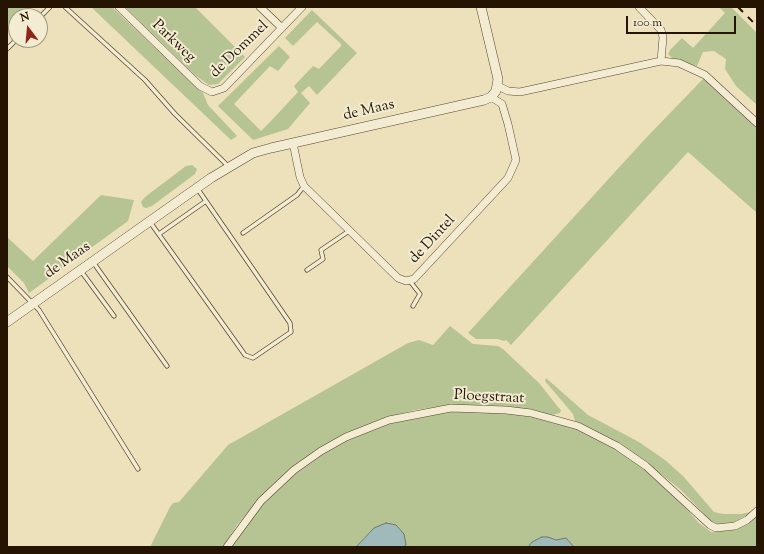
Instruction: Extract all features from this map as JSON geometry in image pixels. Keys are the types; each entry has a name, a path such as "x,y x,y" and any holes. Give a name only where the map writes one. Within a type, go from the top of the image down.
{"street":[{"name":"Parkweg","path":"119,7 200,86 212,92"},
{"path":"260,7 282,28"},
{"name":"de Dommel","path":"212,92 224,88 302,7"},
{"path":"481,7 498,80 498,86 491,97"},
{"path":"639,7 661,30 663,37 661,61"},
{"path":"498,86 508,91 520,92 661,61 679,63 705,75 757,123"},
{"name":"de Maas","path":"7,322 228,166 253,154 293,143 484,100 491,97"},
{"name":"de Dintel","path":"293,143 300,177 304,186 398,278 409,280 414,279 508,178 516,160 502,104 491,97"},
{"name":"Ploegstraat","path":"227,547 261,501 294,470 321,451 346,437 389,420 451,408 506,410 531,413 578,426 617,446 646,466 710,525 716,528 735,526 747,520 757,511"}],"lane":[{"path":"65,7 145,80 175,114 228,166"},
{"path":"243,233 297,195 304,186"},
{"path":"150,221 245,355 253,358 291,332 290,323 196,188"},
{"path":"159,234 206,201"},
{"path":"307,270 323,259 321,250 349,231"},
{"path":"93,261 167,366"},
{"path":"80,270 114,316"},
{"path":"7,277 40,310 138,469"},
{"path":"409,280 420,294 413,306"}],"green space":[{"path":"7,7 25,7 8,8 7,25"},
{"path":"91,7 112,7 203,93 208,105 237,136 231,140"},
{"path":"125,7 195,7 245,57 218,84 209,85 195,75"},
{"path":"719,7 731,7 757,33 757,105 736,86 725,69 726,59 714,51 703,52 697,66 673,59 668,54 682,38 693,48 725,13"},
{"path":"312,10 357,53 317,95 309,86 301,93 310,103 288,129 253,140 218,106 279,46 290,57 278,71 270,66 234,104 261,131 271,121 298,92 294,86 313,66 319,69 341,46 341,44 317,22 293,46 285,38"},
{"path":"703,79 712,84 757,126 757,213 688,152 511,345 506,340 476,339 468,333 645,139"},
{"path":"192,165 197,169 195,174 152,206 146,208 143,207 141,202 145,197 186,166"},
{"path":"101,195 134,200 128,221 29,293 24,283 7,266 7,237 33,261"},
{"path":"450,326 473,344 498,346 503,349 539,383 561,410 560,413 552,415 506,406 450,405 415,410 388,417 345,434 292,468 259,499 237,525 223,547 150,547 173,503 179,502 228,445 408,343 419,340 433,345"},
{"path":"546,378 588,415 639,442 665,460 683,476 714,512 723,514 741,514 751,512 735,522 716,524 712,522 680,489 648,464 575,421 573,414 545,381"},
{"path":"451,411 506,412 530,416 575,428 616,448 645,468 664,484 699,523 711,532 735,530 747,524 757,516 757,547 574,547 566,538 556,540 548,537 532,542 528,547 403,547 406,545 374,528 356,547 231,547 263,503 296,472 322,453 348,439 390,423"}],"water":[{"path":"386,523 396,525 404,534 406,545 403,547 356,547 374,528"},
{"path":"542,537 548,537 556,540 566,538 574,547 528,547 532,542"}],"railway":[{"path":"738,7 757,26"}]}
